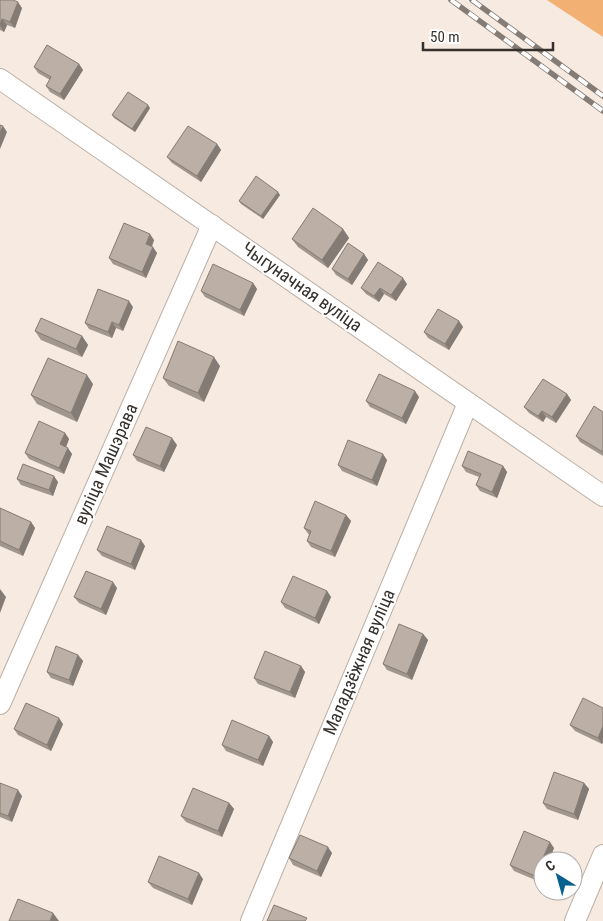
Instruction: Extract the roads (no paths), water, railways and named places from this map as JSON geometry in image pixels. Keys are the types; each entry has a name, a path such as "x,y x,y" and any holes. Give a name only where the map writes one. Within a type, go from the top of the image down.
{"street":[{"name":"Чыгуначная вуліца","path":"0,79 603,496"},
{"name":"вуліца Машэрава","path":"0,704 212,225"},
{"name":"Маладзёжная вуліца","path":"251,921 468,403"},
{"path":"575,921 603,855"}],"railway":[{"path":"451,0 603,111"},
{"path":"472,0 603,96"}]}
